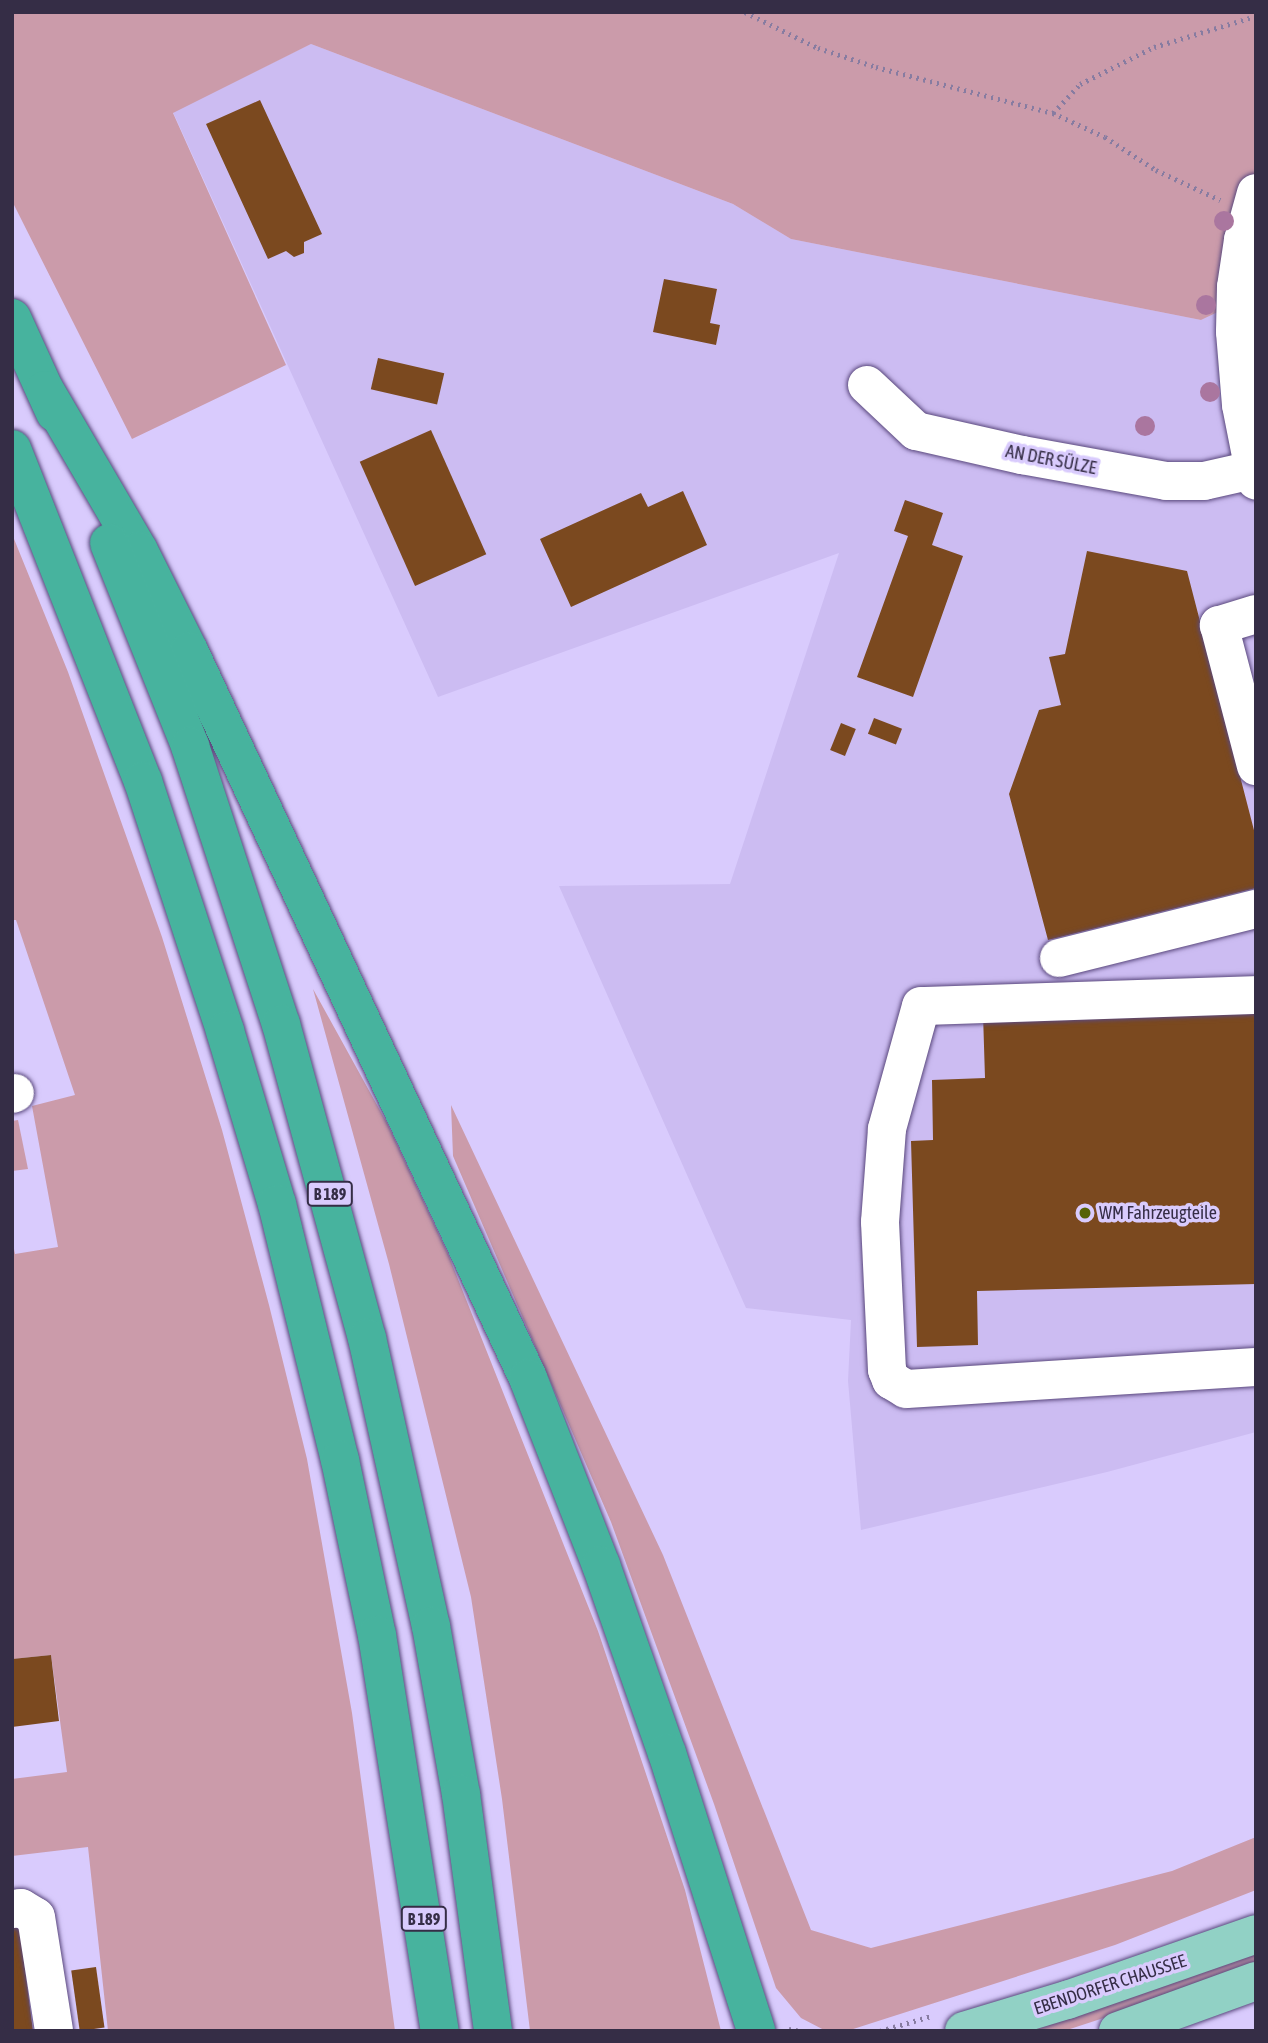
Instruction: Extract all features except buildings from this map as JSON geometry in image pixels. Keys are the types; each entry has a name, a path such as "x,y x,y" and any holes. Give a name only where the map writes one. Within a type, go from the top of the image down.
{"highway":[{"name":"B 189","path":"12,318 45,390 190,746 281,1024 330,1193 391,1440 431,1626 461,1794 493,2031"},
{"path":"45,390 139,551 189,651 528,1378 601,1565 663,1740 756,2031"},
{"name":"B 189","path":"12,449 143,781 277,1204 340,1460 377,1635 440,2031"}],"main road":[{"name":"EBENDORFER CHAUSSEE","path":"964,2031 1079,1996 1256,1934"},
{"path":"1118,2031 1256,1981"}],"street":[{"name":"AN DER SÜLZE","path":"867,385 916,431 1021,455 1166,481 1204,481 1254,475 1241,405 1235,332 1237,287 1253,202"},
{"path":"1256,614 1219,625 1256,766"},
{"path":"1059,958 1256,909"},
{"path":"1256,995 921,1006 887,1129 880,1222 887,1370 891,1380 906,1389 1256,1367"},
{"path":"12,1909 21,1908 36,1917 54,2031"}],"path":[{"path":"745,12 818,48 876,67 1053,113 1105,137 1156,170 1209,196 1253,202"},
{"path":"1053,113 1080,84 1154,47 1256,16"}],"shaded area":[{"path":"12,12 1256,12 1256,294 1201,320 791,239 733,204 311,44 173,113 286,365 132,439 12,201"},
{"path":"311,44 733,204 791,239 1201,320 1256,294 1256,1432 1107,1472 861,1530 848,1381 851,1320 746,1308 559,886 730,884 839,553 438,697 173,112"},
{"path":"12,534 68,672 162,937 222,1130 269,1305 307,1459 352,1713 395,2031 108,2031 88,1847 12,1856 12,1779 67,1772 51,1655 12,1659 12,1239 15,1254 58,1247 32,1106 75,1095 16,920 12,920"},
{"path":"313,989 387,1123 448,1254 598,1631 685,1890 721,2031 530,2031 502,1799 471,1597 389,1264"},
{"path":"451,1105 663,1555 811,1930 871,1948 1172,1871 1256,1837 1256,1890 1115,1945 847,2031 826,2031 801,2018 776,1988 714,1804 611,1522 453,1156"},
{"path":"18,1120 28,1169 12,1171 12,1121"},
{"path":"1256,1951 1256,1963 1134,2008 1064,2031 1020,2031"}],"place":[{"name":"WM Fahrzeugteile","path":"1085,1213"}]}
